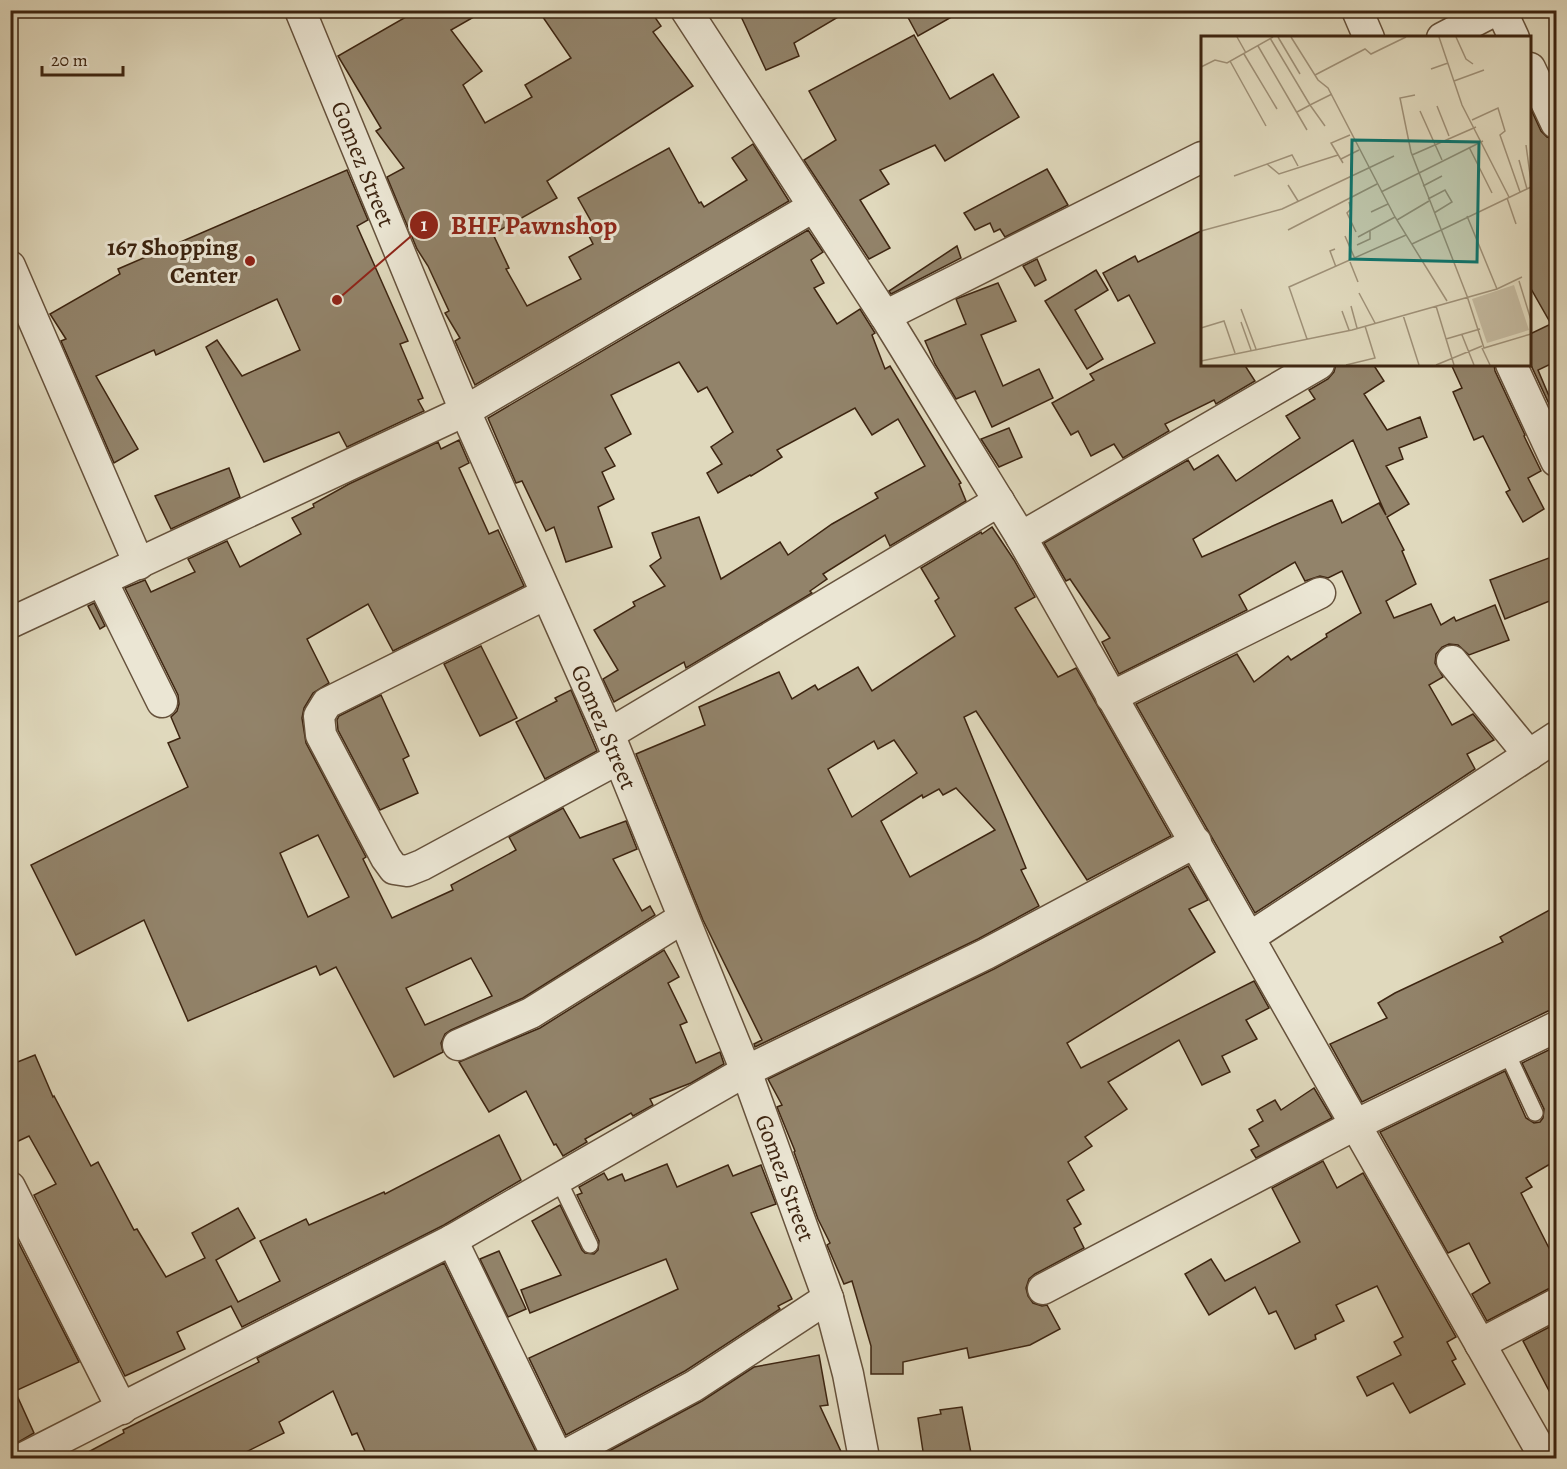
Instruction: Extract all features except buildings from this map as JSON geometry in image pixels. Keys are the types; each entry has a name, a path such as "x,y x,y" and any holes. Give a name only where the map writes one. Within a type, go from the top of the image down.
{"street":[{"name":"Gomez Street","path":"300,10 465,411 614,746 746,1071 828,1298 848,1374 864,1458"},
{"path":"686,10 885,316 1021,537 1545,1458"},
{"path":"1357,10 1369,36"},
{"path":"1446,36 1496,10"},
{"path":"1501,10 1514,36"},
{"path":"1531,70 1557,123"},
{"path":"885,316 1201,158"},
{"path":"10,623 465,411 813,207"},
{"path":"10,266 139,564"},
{"path":"1021,537 1316,366"},
{"path":"1512,366 1557,461"},
{"path":"546,594 327,703 319,716 321,735 394,869 407,871 422,865 999,501"},
{"path":"102,581 162,702"},
{"path":"1111,697 1320,593"},
{"path":"1452,661 1529,755"},
{"path":"1250,937 1557,737"},
{"path":"23,1458 452,1240 746,1071 986,954 1196,842"},
{"path":"458,1045 531,1013 684,918"},
{"path":"1043,1289 1355,1125 1557,1027"},
{"path":"10,1187 122,1409"},
{"path":"452,1240 559,1458 694,1386 828,1298"},
{"path":"1480,1344 1557,1304"}],"lane":[{"path":"1506,1051 1535,1113"},
{"path":"558,1179 590,1245"}],"place":[{"name":"167 Shopping Center","path":"250,261"},
{"name":"BHF Pawnshop","path":"337,300"}]}
